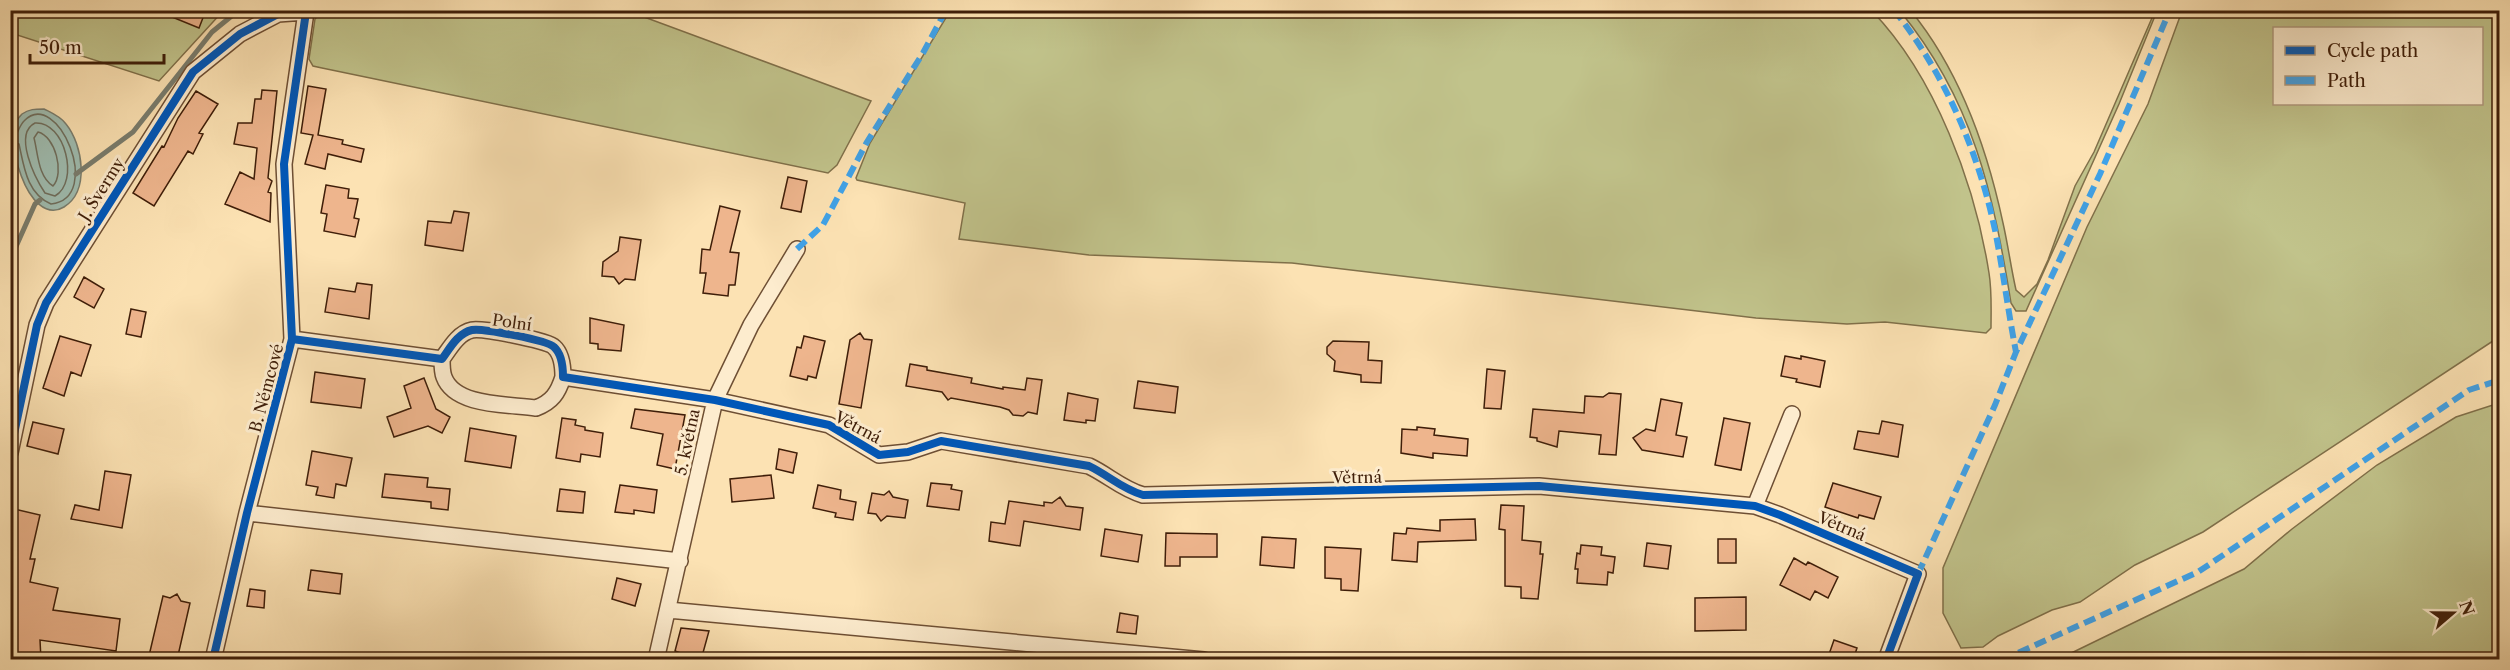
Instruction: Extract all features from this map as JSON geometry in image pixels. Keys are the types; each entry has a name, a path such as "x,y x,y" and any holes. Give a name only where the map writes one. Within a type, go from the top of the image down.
{"street":[{"name":"B. Němcové","path":"213,660 246,513 292,339 284,164 306,12"},
{"name":"J. Švermy","path":"10,453 37,325 46,303 193,72 249,29 278,14 306,12"},
{"name":"5. května","path":"656,660 715,400 751,325 797,249"},
{"name":"Polní","path":"442,359 456,338 472,330 544,340 555,348 563,365 563,377"},
{"path":"292,339 442,359 443,376 450,388 464,399 536,408 547,404 558,393 563,377 715,400"},
{"name":"Větrná","path":"715,400 829,425 879,455 908,452 941,441 951,442 1089,466 1105,473 1127,490 1143,495 1539,486 1755,506 1918,574 1886,660"},
{"path":"1755,506 1792,414"},
{"path":"246,513 680,561"},
{"path":"669,610 1204,660"}],"green space":[{"path":"11,11 223,11 159,81 11,33"},
{"path":"323,11 628,11 871,101 837,165 828,173 313,66 309,59 315,19"},
{"path":"950,11 1872,11 1895,37 1915,67 1949,133 1974,204 1983,239 1991,294 1991,328 1986,333 1885,322 1847,324 1756,318 1292,263 1089,255 959,239 965,203 856,178 870,143"},
{"path":"1900,11 1911,11 1928,34 1944,59 1969,111 1989,167 2005,231 2016,290 2024,297 2037,284 2075,186 2094,152 2155,11 2157,11 2119,104 2026,311 2016,311 2011,303 1987,185 1962,113 1946,79"},
{"path":"2182,11 2499,11 2499,337 2203,532 2135,565 2080,602 2052,610 1998,636 1983,647 1961,648 1943,613 1943,568 2087,227 2148,104"},
{"path":"2499,403 2499,659 2059,659 2244,569 2292,529 2377,465 2456,417"}],"water":[{"path":"44,109 61,119 72,133 80,155 81,167 78,190 72,200 64,207 51,210 39,204 29,192 21,176 14,140 16,124 22,114 27,111"}],"building":[{"path":"155,10 206,10 199,28"},
{"path":"308,86 326,89 318,135 343,140 342,144 364,149 361,162 328,154 325,169 305,164 313,135 301,133"},
{"path":"262,90 277,91 268,178 272,181 268,192 271,193 270,222 225,204 240,172 254,179 257,148 234,144 238,123 252,123 255,99 261,99"},
{"path":"196,91 218,104 199,133 203,134 193,154 188,151 154,206 133,193 162,146 164,147 178,118"},
{"path":"788,177 807,181 801,212 781,208"},
{"path":"326,185 349,189 348,198 358,199 354,218 359,219 355,237 324,231 327,214 321,213"},
{"path":"720,206 740,211 730,252 739,253 735,285 729,285 728,296 703,293 706,273 700,273 702,249 710,250"},
{"path":"454,211 469,213 463,251 425,245 428,221 451,223"},
{"path":"620,237 641,240 635,280 625,279 619,284 614,277 602,276 603,262 618,251"},
{"path":"84,277 104,289 94,308 74,297"},
{"path":"357,283 372,285 369,319 325,312 329,288 355,292"},
{"path":"131,309 146,312 141,337 126,334"},
{"path":"590,318 624,325 621,351 598,349 598,344 590,343"},
{"path":"860,333 864,339 872,340 861,408 839,404 850,340"},
{"path":"60,336 91,345 81,376 71,372 64,396 43,388"},
{"path":"804,336 825,341 816,378 808,376 807,380 790,376 797,347 801,348"},
{"path":"1333,341 1369,342 1368,360 1382,361 1381,383 1361,382 1361,375 1334,371 1335,361 1327,354 1327,347"},
{"path":"1785,356 1801,359 1801,356 1825,361 1820,387 1781,376"},
{"path":"910,364 927,367 927,370 972,378 971,383 1003,389 1003,387 1025,390 1027,378 1042,380 1037,414 1028,412 1023,416 1013,415 1009,410 1000,407 951,398 948,400 942,392 906,386"},
{"path":"1487,369 1505,371 1501,409 1484,408"},
{"path":"315,372 365,379 361,408 311,402"},
{"path":"424,378 436,409 450,417 442,433 428,426 394,437 387,417 411,408 404,386"},
{"path":"1138,381 1178,387 1175,413 1134,408"},
{"path":"1068,393 1098,399 1095,421 1086,420 1086,423 1064,420"},
{"path":"1609,393 1621,394 1616,455 1599,454 1601,435 1559,431 1557,447 1530,437 1533,409 1584,413 1585,396 1603,397"},
{"path":"1661,399 1682,403 1676,435 1687,437 1683,457 1642,450 1633,438 1646,429 1655,431"},
{"path":"635,409 685,415 675,469 657,465 663,434 631,428"},
{"path":"562,418 576,420 575,425 585,427 585,430 603,433 600,457 581,454 580,462 556,458"},
{"path":"1724,418 1750,423 1741,470 1715,465"},
{"path":"1882,421 1903,425 1898,457 1854,449 1858,431 1879,434"},
{"path":"33,422 64,429 58,454 27,446"},
{"path":"1417,427 1435,429 1434,435 1468,439 1467,456 1433,453 1433,458 1401,453 1402,429 1417,430"},
{"path":"470,428 516,436 511,468 465,461"},
{"path":"779,449 797,453 793,473 776,469"},
{"path":"312,451 352,458 346,486 336,484 334,498 316,495 318,487 306,485"},
{"path":"105,471 131,475 122,528 71,519 75,505 99,510"},
{"path":"385,474 428,478 427,487 450,489 448,510 431,508 431,502 382,497"},
{"path":"771,475 774,498 732,502 730,479"},
{"path":"931,483 952,485 951,489 962,491 959,510 927,506"},
{"path":"1833,483 1881,497 1874,519 1859,515 1858,518 1825,507"},
{"path":"620,485 657,490 654,513 634,510 634,514 615,512"},
{"path":"818,485 841,490 840,499 856,502 853,520 835,517 836,513 813,508"},
{"path":"560,489 585,492 583,513 557,511"},
{"path":"889,491 893,497 908,500 905,518 887,516 881,521 876,514 868,513 872,493 884,495"},
{"path":"1060,497 1066,506 1083,508 1080,530 1024,521 1020,546 989,541 991,522 1005,524 1009,501 1044,506 1044,502 1052,503"},
{"path":"1501,505 1524,506 1522,540 1541,542 1540,554 1543,554 1538,599 1521,598 1521,587 1505,586 1505,530 1499,529"},
{"path":"10,508 40,515 30,559 35,559 30,582 58,588 53,610 120,619 116,651 40,640 41,660 16,660 15,625 10,624"},
{"path":"1475,519 1476,540 1418,542 1417,562 1392,560 1394,533 1406,534 1407,528 1440,531 1440,520"},
{"path":"1105,529 1142,535 1138,562 1101,556"},
{"path":"1166,533 1217,534 1217,557 1180,557 1180,566 1165,566"},
{"path":"1262,537 1296,539 1294,568 1260,565"},
{"path":"1718,539 1736,539 1736,563 1718,563"},
{"path":"1647,543 1671,546 1668,569 1644,566"},
{"path":"1581,545 1602,547 1601,555 1615,557 1613,573 1608,572 1607,585 1577,583 1578,569 1575,569 1577,553 1580,554"},
{"path":"1325,547 1361,549 1358,591 1341,590 1341,579 1325,578"},
{"path":"1794,558 1806,565 1808,562 1838,577 1828,598 1815,591 1810,600 1780,585"},
{"path":"311,570 342,574 340,594 308,590"},
{"path":"617,578 641,584 635,606 612,599"},
{"path":"250,589 265,591 264,608 247,606"},
{"path":"177,594 181,601 190,603 177,660 148,660 163,596 170,598"},
{"path":"1746,597 1746,630 1695,631 1695,598"},
{"path":"1120,613 1138,616 1136,634 1117,632"},
{"path":"681,628 709,631 701,660 675,651"},
{"path":"1834,640 1857,648 1853,660 1827,660"}],"waterway":[{"path":"76,174 133,132 212,32 239,10"},
{"path":"10,260 35,204 40,200"}],"marked path":[{"path":"797,249 823,225 867,142 923,53 946,10"},
{"path":"1894,10 1929,60 1944,87 1979,171 1995,230 2016,352"},
{"path":"1918,574 1995,405 2016,352 2100,174 2170,10"},
{"path":"2002,660 2198,572 2469,390 2500,380"}],"cycle path":[{"path":"10,453 37,325 46,303 193,72 240,34 278,14 306,12 284,164 292,339 247,513 213,660"},
{"path":"292,339 442,359 458,338 472,330 514,335 554,347 560,357 563,377 715,400 829,425 879,455 908,452 941,441 1089,466 1128,489 1143,495 1539,486 1755,506 1918,574 1886,660"}]}
